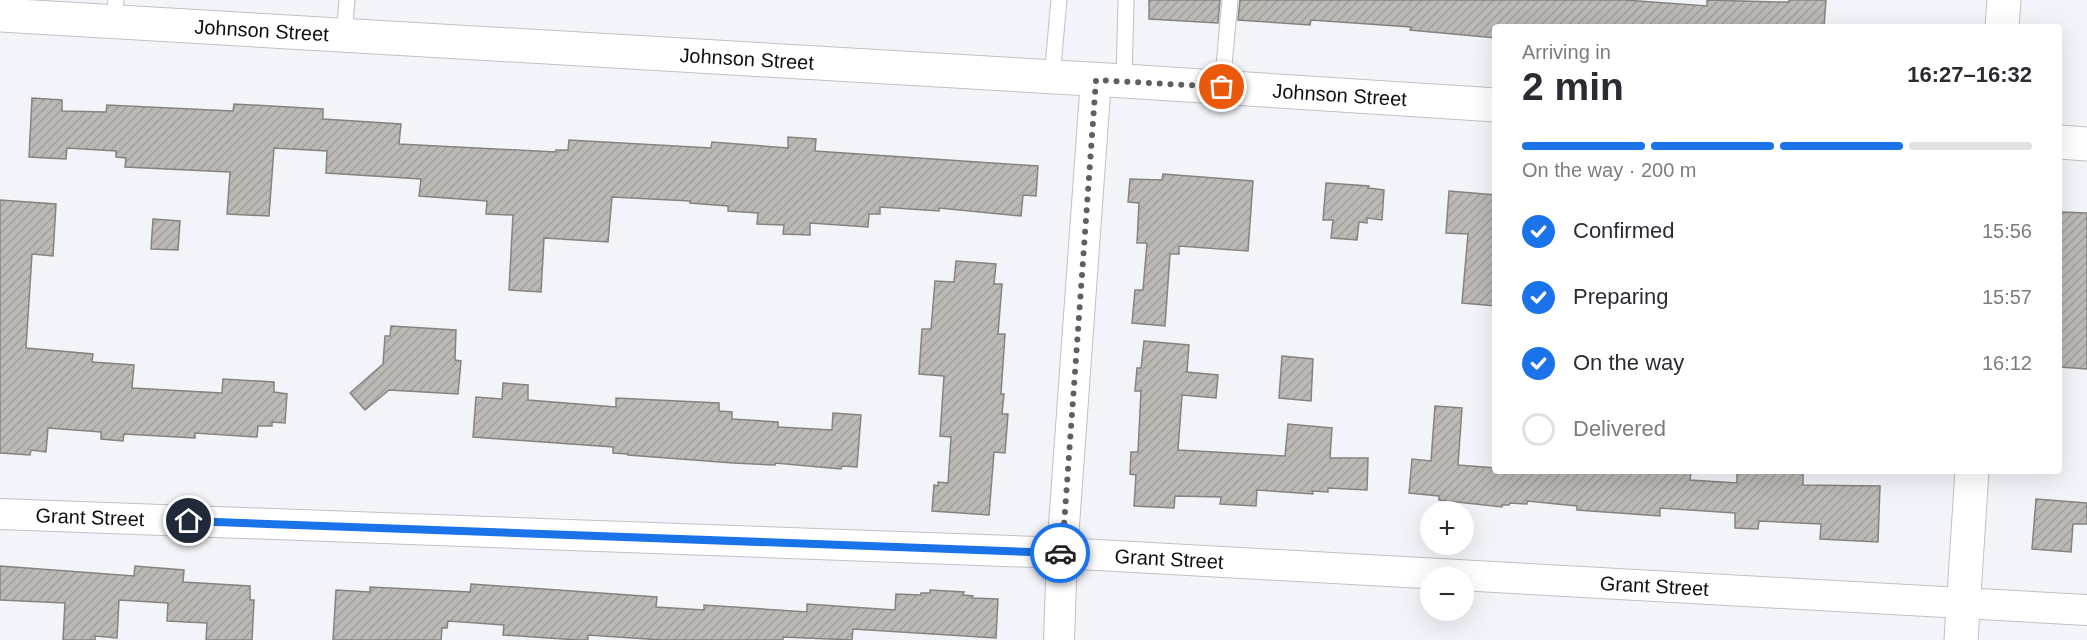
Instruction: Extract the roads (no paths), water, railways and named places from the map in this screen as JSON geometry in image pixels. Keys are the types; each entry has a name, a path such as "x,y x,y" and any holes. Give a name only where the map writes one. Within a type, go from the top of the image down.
{"street":[{"path":"2002,24 2004,0"},
{"name":"Johnson Street","path":"0,15 115,11 344,36 1110,80 1492,105"},
{"path":"1059,640 1062,553 1110,80"},
{"path":"2062,142 2087,144"},
{"path":"1961,640 1972,474"},
{"name":"Grant Street","path":"0,514 1062,553 2087,610"}],"lane":[{"path":"344,36 347,0"},
{"path":"1052,77 1059,0"},
{"path":"1110,80 1126,0"},
{"path":"1222,87 1230,0"}]}
